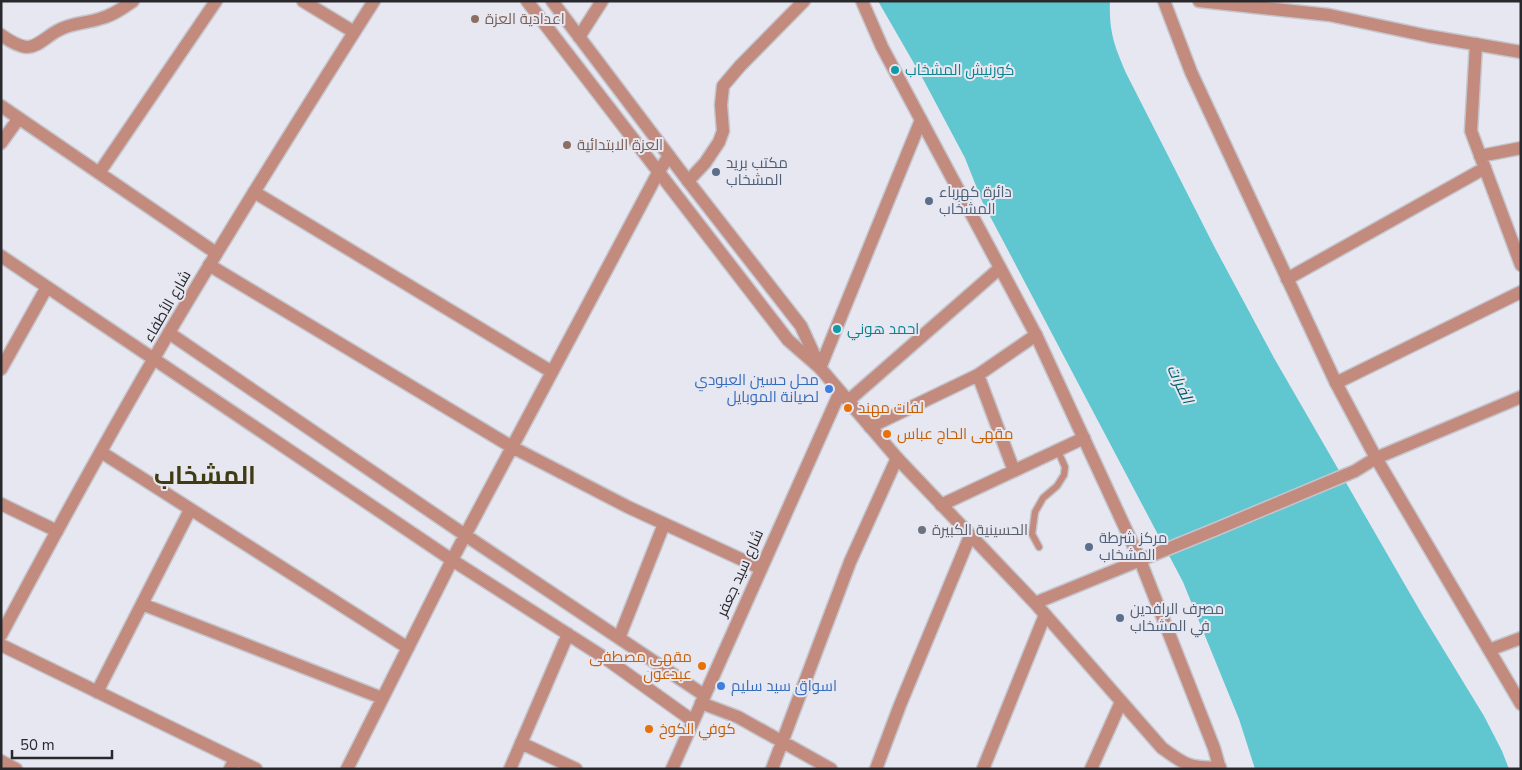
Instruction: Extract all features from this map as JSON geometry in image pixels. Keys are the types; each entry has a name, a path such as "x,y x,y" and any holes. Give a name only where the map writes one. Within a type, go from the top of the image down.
{"street":[{"path":"1,35 10,41 27,47 32,46 59,30 76,23 101,19 133,1"},
{"path":"99,173 216,1"},
{"path":"304,1 354,32"},
{"name":"شارع الأطفاء","path":"1,635 101,452 216,253 374,1"},
{"path":"527,1 788,340 820,368 897,458 1035,603 1162,748 1179,761 1193,767 1220,768 1140,560 1036,335 882,47 862,1"},
{"path":"552,1 688,181 801,326 820,368"},
{"path":"579,37 602,1"},
{"path":"688,181 705,163 719,142 723,130 721,105 723,86 804,1"},
{"path":"1164,1 1191,72 1336,383 1376,458 1521,704"},
{"path":"1199,1 1329,15 1428,36 1521,52"},
{"path":"1476,44 1472,131 1521,265"},
{"path":"1,106 216,253"},
{"path":"1,143 19,118"},
{"path":"820,368 921,120"},
{"path":"1287,278 1483,162 1521,148"},
{"path":"347,769 465,535 669,156"},
{"path":"254,192 552,372"},
{"path":"1,256 452,560 605,658 693,720"},
{"path":"209,265 512,446 628,507 760,568"},
{"path":"844,396 1000,268"},
{"path":"1,369 47,287"},
{"path":"1336,383 1521,292"},
{"path":"169,334 619,638 702,699 831,769"},
{"path":"870,427 978,375 1036,335"},
{"path":"978,375 1014,471"},
{"name":"شارع سيد جعفر","path":"672,769 760,568 844,396"},
{"path":"1035,603 1355,471 1376,458 1521,397"},
{"path":"941,505 1084,438"},
{"path":"101,452 408,648"},
{"path":"772,769 850,562 897,458"},
{"path":"1,504 57,531"},
{"path":"97,692 190,510"},
{"path":"619,638 664,524"},
{"path":"876,769 900,705 970,536"},
{"path":"142,604 382,698"},
{"path":"983,769 1045,615"},
{"path":"510,769 568,634"},
{"path":"1489,650 1521,638"},
{"path":"1,645 97,692 232,764 256,769"},
{"path":"1091,769 1121,702"},
{"path":"521,744 576,769"},
{"path":"1,761 16,769"}],"lane":[{"path":"1039,547 1032,534 1035,512 1043,498 1057,486 1064,475 1065,467 1058,451"}],"water":[{"name":"الفرات","path":"878,1 1110,1 1110,21 1113,38 1126,73 1215,248 1274,358 1423,616 1484,716 1509,769 1255,769 1239,719 1183,582 982,201 965,158 923,79"}],"place":[{"name":"اعدادية العزة","path":"475,19"},
{"name":"كورنيش المشخاب","path":"895,70"},
{"name":"العزة الابتدائية","path":"567,145"},
{"name":"مكتب بريد المشخاب","path":"716,172"},
{"name":"دائرة كهرباء المشخاب","path":"929,201"},
{"name":"احمد هوني","path":"837,329"},
{"name":"محل حسين العبودي لصيانة الموبايل","path":"829,389"},
{"name":"لفات مهند","path":"848,408"},
{"name":"مقهى الحاج عباس","path":"887,434"},
{"name":"الحسينية الكبيرة","path":"922,530"},
{"name":"مركز شرطة المشخاب","path":"1089,547"},
{"name":"مصرف الرافدين في المشخاب","path":"1120,618"},
{"name":"مقهى مصطفى عبدعون","path":"702,666"},
{"name":"اسواق سيد سليم","path":"721,686"},
{"name":"كوفي الكوخ","path":"649,729"}],"district":[{"name":"المشخاب","path":"205,476"}]}
